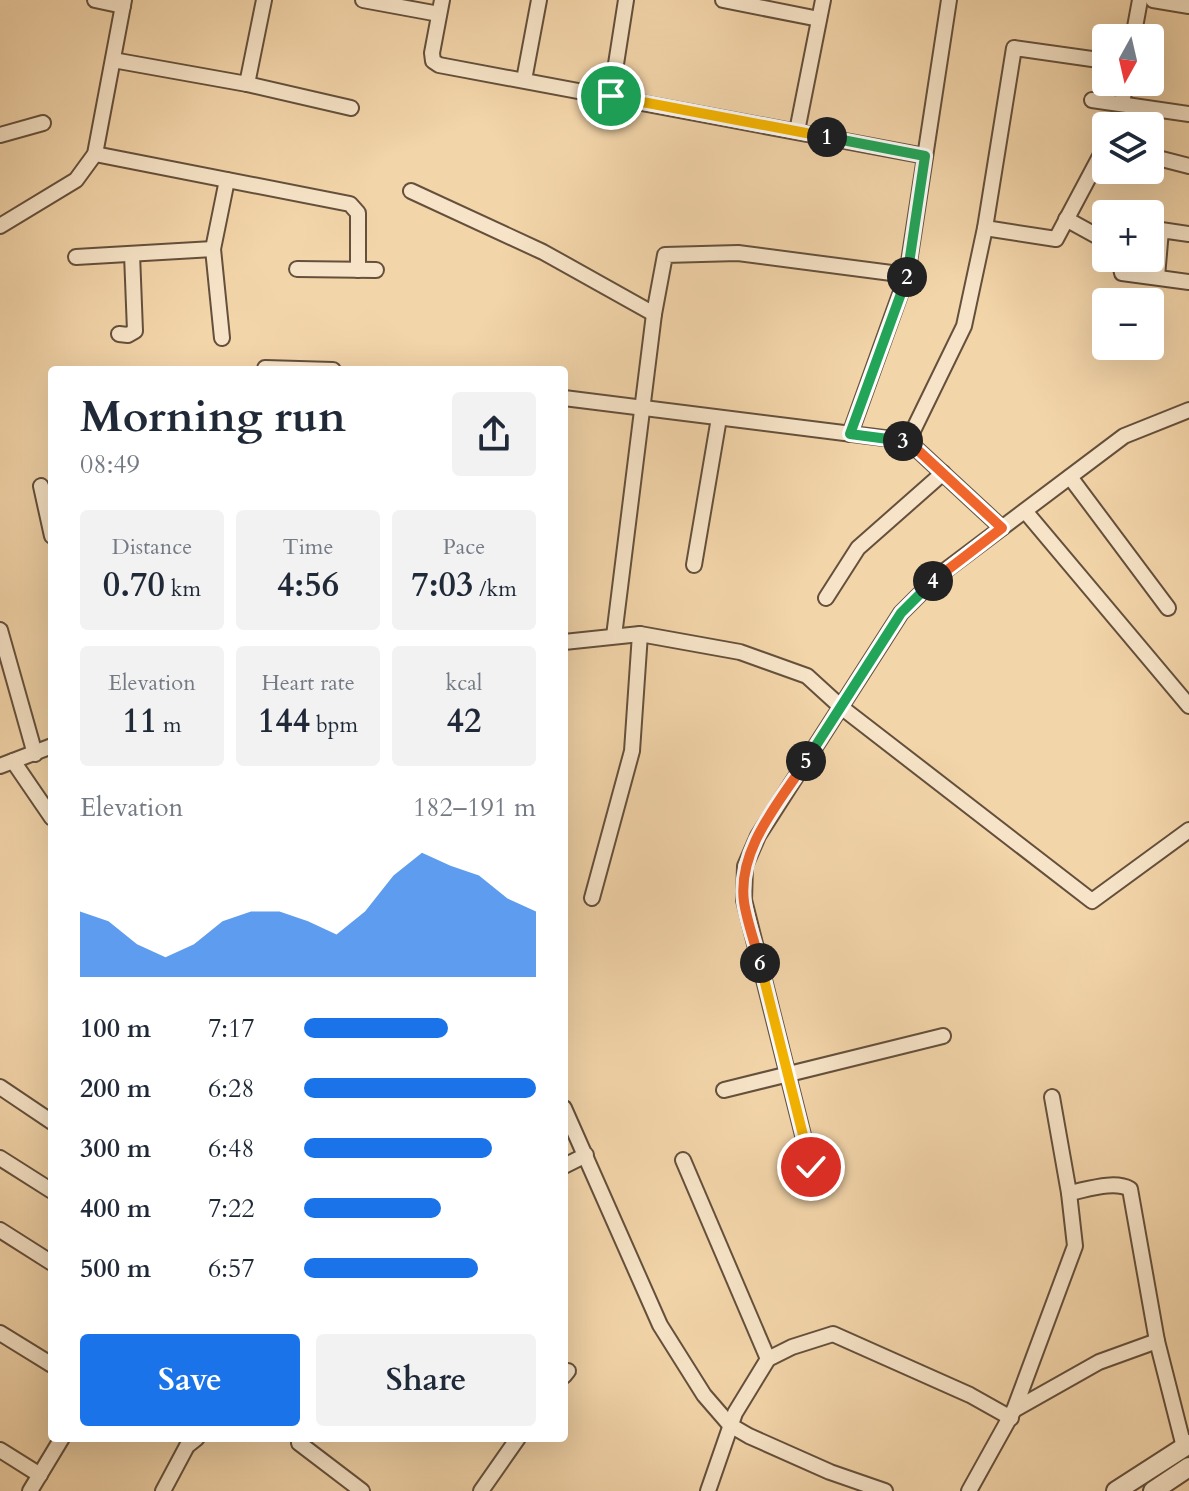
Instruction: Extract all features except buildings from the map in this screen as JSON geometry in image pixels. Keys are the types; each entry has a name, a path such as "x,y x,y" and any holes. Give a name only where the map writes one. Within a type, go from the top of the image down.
{"street":[{"path":"0,226 76,180 95,154 124,3 95,0"},
{"path":"247,84 264,0"},
{"path":"363,0 441,7 433,61 439,65 925,156"},
{"path":"524,80 539,0"},
{"path":"611,96 626,0"},
{"path":"723,0 819,19"},
{"path":"797,131 823,0"},
{"path":"850,434 907,275 949,0"},
{"path":"1136,24 1140,0"},
{"path":"1153,0 1189,6"},
{"path":"908,441 964,326 985,228 1014,48 1092,59"},
{"path":"113,60 247,84 351,108"},
{"path":"1122,103 1123,96"},
{"path":"1092,100 1189,114"},
{"path":"0,135 43,123"},
{"path":"95,154 355,207 358,213 358,270"},
{"path":"1164,160 1189,166"},
{"path":"985,228 1056,239 1092,171"},
{"path":"222,338 213,249 227,180"},
{"path":"411,191 543,252 654,314"},
{"path":"1066,219 1092,233"},
{"path":"1157,277 1161,230 1189,234"},
{"path":"76,257 213,249"},
{"path":"614,636 654,314 665,255 738,253 907,275"},
{"path":"119,334 128,335 135,331 132,254"},
{"path":"297,269 376,270"},
{"path":"1122,272 1189,282"},
{"path":"568,399 908,441 1002,528"},
{"path":"811,1167 744,900 745,866 758,836 901,613 938,576 1124,436 1189,410"},
{"path":"694,565 719,418"},
{"path":"826,598 858,548 943,473"},
{"path":"1070,477 1168,608"},
{"path":"41,486 48,518"},
{"path":"1025,511 1189,706"},
{"path":"0,630 35,754"},
{"path":"592,898 632,751 640,634"},
{"path":"568,642 640,634 740,652 807,676 841,707 1092,901 1189,830"},
{"path":"48,748 7,764 48,813"},
{"path":"724,1090 943,1036"},
{"path":"0,1087 48,1119"},
{"path":"969,1491 1013,1414 1075,1246 1052,1097"},
{"path":"568,1117 660,1325 704,1395 730,1425 830,1472 885,1491"},
{"path":"568,1164 586,1155"},
{"path":"0,1158 48,1188"},
{"path":"683,1160 768,1359"},
{"path":"1069,1193 1111,1186 1130,1189 1157,1341 1186,1446 1116,1491"},
{"path":"0,1230 48,1260"},
{"path":"0,1333 48,1363"},
{"path":"713,1489 730,1425 768,1359 792,1347 833,1334 1013,1414"},
{"path":"1013,1414 1099,1362 1157,1341"},
{"path":"30,1491 60,1442"},
{"path":"163,1491 192,1442"},
{"path":"481,1491 515,1442"},
{"path":"299,1443 362,1491"},
{"path":"0,1450 40,1475"},
{"path":"1153,1491 1189,1467"}],"route":[{"path":"611,96 925,156 907,275 850,434 908,441 1002,528 938,576 901,613 758,836 745,866 744,900 811,1167"}]}
